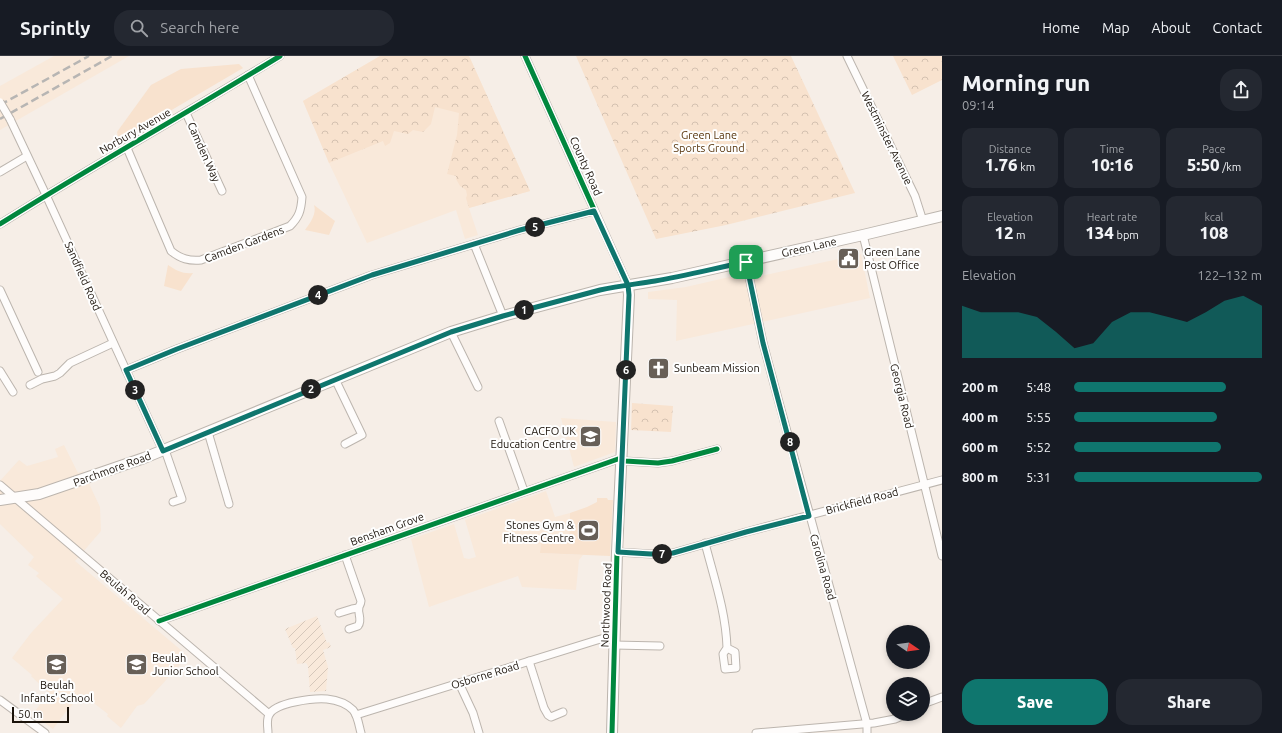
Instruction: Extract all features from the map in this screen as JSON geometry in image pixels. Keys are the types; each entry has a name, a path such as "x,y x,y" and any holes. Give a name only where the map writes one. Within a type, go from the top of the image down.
{"main road":[{"name":"Green Lane","path":"628,285 672,278 746,262 942,216"},
{"name":"Parchmore Road","path":"0,500 34,496 164,450 451,332 584,293 628,285"},
{"name":"Northwood Road","path":"612,733 621,460 629,302 628,285"}],"street":[{"name":"Norbury Avenue","path":"0,224 46,195 280,56"},
{"name":"County Road","path":"525,56 628,285"},
{"name":"Westminster Avenue","path":"847,56 915,196 923,221"},
{"name":"Camden Gardens","path":"127,148 172,251 184,259 192,261 201,260 290,226 297,219 301,208 302,198 248,75"},
{"name":"Sandfield Road","path":"0,102 10,119 46,195 113,343 164,450 182,500 173,502"},
{"name":"Camden Way","path":"186,113 222,190"},
{"path":"0,172 27,156"},
{"path":"126,370 191,343 372,275 520,230 594,211"},
{"name":"Georgia Road","path":"863,235 942,556"},
{"path":"474,244 503,316"},
{"name":"Carolina Road","path":"746,262 763,343 867,724 868,733"},
{"path":"0,290 38,372"},
{"path":"451,332 478,387"},
{"path":"30,385 42,379 55,376 60,373 70,362 113,343"},
{"path":"0,372 13,392"},
{"path":"335,379 362,435 345,444"},
{"path":"499,421 524,491"},
{"path":"208,432 229,504"},
{"name":"Bensham Grove","path":"160,621 618,459 658,463 672,462 718,450"},
{"name":"Brickfield Road","path":"618,552 665,554 942,480"},
{"name":"Beulah Road","path":"0,485 269,714"},
{"path":"705,544 721,600 727,648"},
{"path":"345,555 361,601 358,608 360,623 358,626 349,629"},
{"path":"339,613 352,608 358,608"},
{"name":"Osborne Road","path":"356,715 605,637 615,640 660,646"},
{"path":"528,662 544,708 548,715 551,717 563,712"},
{"path":"459,683 473,713 479,733"},
{"path":"930,701 942,697"},
{"path":"268,733 267,720 269,714 276,708 290,703 327,699 342,702 352,710 356,715 361,733"},
{"path":"0,700 45,733"},
{"path":"756,733 867,724 886,721"}],"shaded area":[{"path":"54,56 129,56 0,130 0,86"},
{"path":"380,56 469,56 530,191 469,208 478,235 465,239 456,210 367,243 329,163 303,101"},
{"path":"861,254 870,298 676,341 677,300 648,299 648,292 686,287 742,274 743,280"},
{"name":"CACFO UK Education Centre","path":"561,418 616,422 615,452 574,467"},
{"path":"64,445 78,473 83,471 100,507 101,531 75,561 188,656 144,704 137,706 121,728 107,716 108,714 82,694 53,729 33,714 44,699 43,697 48,692 31,676 32,675 12,658 31,633 63,599 36,576 39,573 28,565 34,557 0,524 0,481 19,460 27,466 58,457 55,449"},
{"path":"546,491 555,517 570,513 569,541 541,540 540,553 583,555 579,560 576,590 522,587 518,576 429,607 411,539 454,524 464,558 469,559 476,557 465,520"},
{"path":"317,616 327,643 329,642 331,647 323,650 328,667 326,691 310,692 308,666 306,663 297,664 295,648 293,648 285,629"}],"green space":[{"path":"380,56 469,56 530,191 469,208 466,198 466,190 460,186 456,176 447,174 457,135 459,113 435,107 431,124 423,132 413,130 408,134 394,131 390,143 385,146 383,141 329,163 303,101"},
{"name":"Green Lane Sports Ground","path":"576,56 791,56 855,193 726,225 656,239"},
{"path":"893,56 942,56 942,80 912,95"},
{"path":"239,64 243,68 119,141 117,132 151,85 181,69"},
{"path":"314,205 335,221 329,235 305,230 314,215"},
{"path":"168,265 180,272 193,273 181,291 164,286"},
{"path":"632,403 673,406 671,432 631,430"},
{"path":"597,498 607,498 608,500 613,500 610,556 540,553 541,540 569,541 570,513 597,502"}],"railway":[{"path":"0,105 89,56"},
{"path":"0,119 112,56"}],"cycle path":[{"path":"0,224 69,181 280,56"},
{"path":"525,56 628,285 629,295 617,552 612,733"},
{"path":"159,621 618,459 625,461 658,463 672,461 717,449"}],"place":[{"name":"Green Lane Post Office","path":"848,258"},
{"name":"Sunbeam Mission","path":"659,368"},
{"name":"CACFO UK Education Centre","path":"591,437"},
{"name":"Stones Gym & Fitness Centre","path":"589,531"},
{"name":"Beulah Junior School","path":"137,664"},
{"name":"Beulah Infants' School","path":"57,665"}],"route":[{"path":"746,262 654,282 633,284 628,285 618,286 584,293 476,323 394,355 163,451 126,370 177,349 372,275 520,230 594,211 628,285 629,295 618,552 651,554 673,553 809,516 763,343 746,262"}]}
